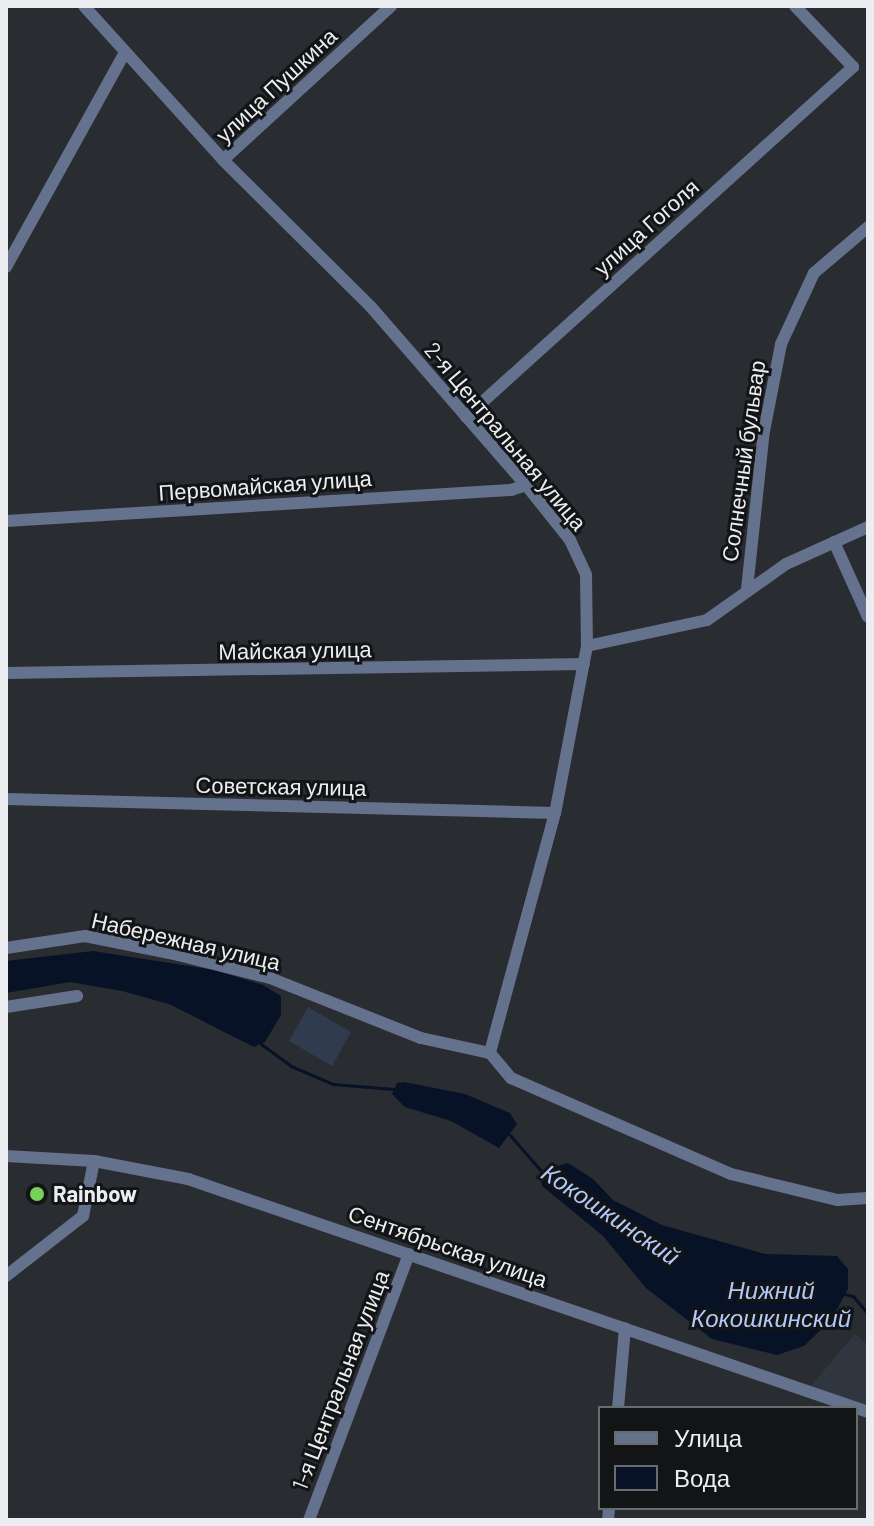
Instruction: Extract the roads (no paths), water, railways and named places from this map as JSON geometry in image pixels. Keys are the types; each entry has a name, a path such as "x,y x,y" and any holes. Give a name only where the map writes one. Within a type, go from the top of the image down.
{"street":[{"name":"2-я Центральная улица","path":"84,6 124,54 223,160 371,307 526,485 570,540 586,575 587,646 555,813 490,1053"},
{"name":"улица Пушкина","path":"223,160 391,6"},
{"name":"улица Гоголя","path":"466,417 853,67 795,6"},
{"path":"6,267 124,54"},
{"name":"Солнечный бульвар","path":"747,589 764,431 781,344 814,273 868,227"},
{"name":"Первомайская улица","path":"6,521 511,490 526,485"},
{"path":"587,646 707,620 747,589 868,527"},
{"path":"834,542 868,617"},
{"name":"Майская улица","path":"6,673 584,664"},
{"name":"Советская улица","path":"6,799 555,813"},
{"name":"Набережная улица","path":"6,948 85,936 162,952 270,978 421,1038 490,1053"},
{"path":"6,1007 77,996"},
{"path":"490,1053 511,1078 731,1174 789,1192 847,1201 868,1198"},
{"name":"Сентябрьская улица","path":"6,1156 94,1161 188,1179 851,1406"},
{"path":"6,1276 83,1216 94,1161"},
{"name":"1-я Центральная улица","path":"309,1520 409,1254"},
{"path":"618,1406 625,1328"}],"water":[{"path":"93,951 214,970 263,985 281,996 281,1015 265,1042 254,1047 169,1004 122,991 70,982 6,993 6,961"},
{"path":"397,1083 465,1094 510,1113 517,1124 499,1148 451,1121 405,1107 392,1094"},
{"name":"Нижний Кокошкинский","path":"568,1163 593,1179 613,1200 662,1225 765,1254 837,1256 848,1269 848,1289 831,1320 804,1346 777,1355 712,1339 646,1288 603,1236 542,1186 540,1171"}],"waterway":[{"name":"Кокошкинский","path":"261,1044 291,1066 333,1084 394,1089"},
{"name":"Кокошкинский","path":"509,1134 543,1173"},
{"name":"Кокошкинский","path":"844,1294 853,1296 868,1314"}],"place":[{"name":"Rainbow","path":"37,1194"}]}
